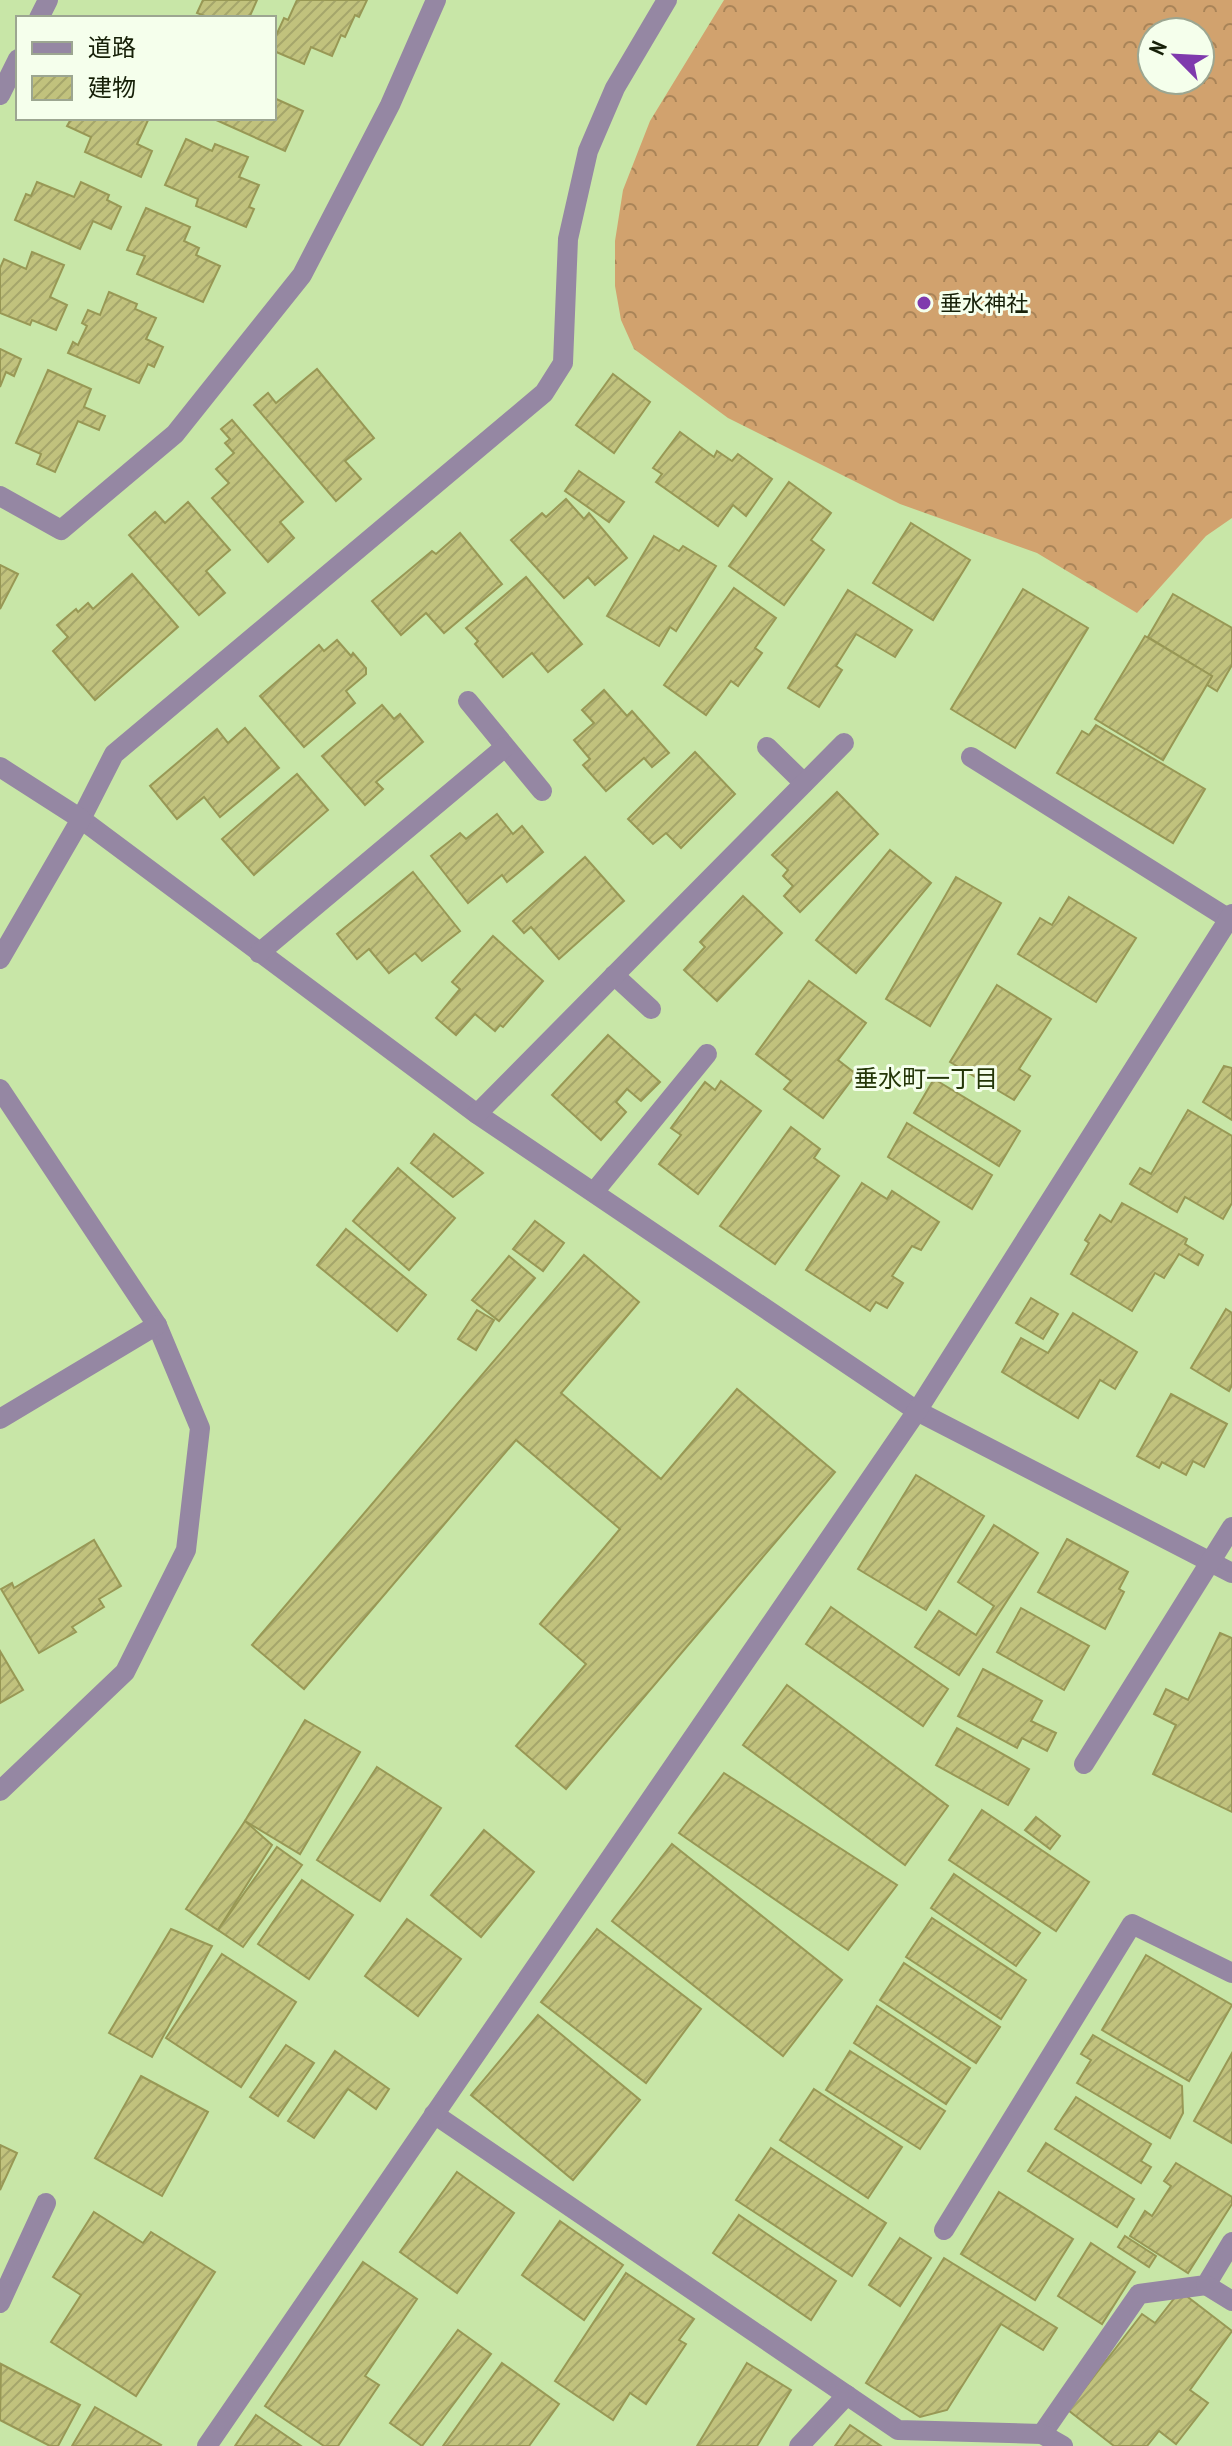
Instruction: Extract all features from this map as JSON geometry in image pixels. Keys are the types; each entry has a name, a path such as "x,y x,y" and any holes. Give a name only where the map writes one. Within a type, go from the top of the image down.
{"street":[{"path":"0,496 61,530 175,434 302,275 390,105 436,0"},
{"path":"0,959 81,819 114,754 544,393 563,363 568,239 588,151 615,88 667,0"},
{"path":"0,95 16,63"},
{"path":"468,701 542,791"},
{"path":"477,1114 844,743"},
{"path":"259,953 505,747"},
{"path":"767,747 804,783"},
{"path":"207,2446 917,1411 1231,916 971,757"},
{"path":"0,767 81,819 477,1114 917,1411 1232,1573"},
{"path":"614,975 651,1009"},
{"path":"594,1192 707,1054"},
{"path":"0,1089 157,1325 200,1428 186,1550 125,1672 0,1791"},
{"path":"0,1419 157,1325"},
{"path":"1084,1764 1232,1527"},
{"path":"944,2230 1132,1924 1232,1973"},
{"path":"434,2114 898,2430 1042,2434 1063,2446"},
{"path":"0,2303 46,2203"},
{"path":"1206,2285 1232,2242"},
{"path":"1042,2434 1139,2294 1206,2285 1232,2301"},
{"path":"799,2446 847,2395"}],"green space":[{"name":"垂水神社","path":"724,0 1232,0 1232,518 1206,536 1137,613 1037,553 900,504 728,418 634,349 621,320 615,286 615,241 623,190 650,121"}],"building":[{"path":"203,0 257,0 250,16 205,16 197,13"},
{"path":"297,0 367,0 359,17 355,15 345,37 341,35 332,56 311,47 304,64 276,52 276,36 284,18 288,20"},
{"path":"276,99 303,111 285,151 216,120 276,120"},
{"path":"70,120 148,120 137,144 152,151 141,177 85,152 91,137 67,126"},
{"path":"186,139 212,151 215,144 248,157 239,177 259,185 249,207 254,209 246,227 196,206 198,199 165,185"},
{"path":"37,182 74,197 81,182 109,195 107,200 121,207 111,229 93,221 80,249 15,220 26,194 31,196"},
{"path":"146,208 190,227 184,241 199,248 196,255 220,266 203,302 137,274 145,256 127,250"},
{"path":"32,252 64,265 50,297 67,305 56,330 32,320 30,325 0,313 0,268 4,259 26,269"},
{"path":"109,292 137,304 135,309 156,318 146,339 163,347 154,367 148,364 139,383 68,353 73,342 78,345 87,326 82,323 88,310 100,315"},
{"path":"0,349 21,359 14,376 6,372 0,387"},
{"path":"317,369 374,438 345,461 361,479 336,501 254,405 268,393 276,403"},
{"path":"48,370 91,389 84,407 105,416 99,430 78,421 55,472 37,464 41,454 16,443"},
{"path":"613,374 650,402 614,453 576,425"},
{"path":"232,420 303,502 280,522 294,538 268,562 212,498 229,483 216,469 234,453 225,443 230,439 221,429"},
{"path":"680,432 714,457 717,451 732,461 738,454 772,479 746,516 733,505 718,526 656,482 662,474 653,468"},
{"path":"579,471 624,502 609,522 565,491"},
{"path":"789,482 831,513 811,540 824,550 784,605 729,566"},
{"path":"566,499 584,519 589,513 627,558 595,585 588,577 564,598 511,540 542,513 546,517"},
{"path":"188,502 230,550 206,571 225,593 199,615 129,535 155,512 165,523"},
{"path":"911,523 970,560 933,620 873,583"},
{"path":"460,533 502,584 444,633 426,613 401,635 372,601 432,551 436,554"},
{"path":"654,536 679,551 683,546 716,566 676,631 670,627 659,646 607,616"},
{"path":"0,565 18,574 0,609"},
{"path":"132,574 178,627 95,700 53,651 68,637 57,625 88,603 93,609"},
{"path":"526,577 582,644 548,672 532,653 503,677 475,644 478,641 466,628"},
{"path":"734,588 776,618 755,648 762,653 738,686 731,681 706,715 664,685"},
{"path":"1023,589 1088,628 1015,748 951,709"},
{"path":"848,590 912,630 895,657 856,634 836,666 842,670 819,707 788,688"},
{"path":"1173,594 1232,628 1232,665 1217,691 1207,685 1212,676 1148,637"},
{"path":"1145,636 1212,676 1163,760 1095,719"},
{"path":"337,640 366,668 366,674 346,691 355,703 304,747 260,696 319,645 324,651"},
{"path":"604,690 627,716 632,711 669,753 652,767 644,758 606,791 583,765 590,759 574,740 594,723 582,710"},
{"path":"382,705 394,719 400,714 423,742 376,782 383,789 365,805 322,756"},
{"path":"1096,725 1205,789 1173,843 1057,773 1082,731 1089,735"},
{"path":"245,728 279,768 220,817 204,797 177,819 150,786 217,729 228,743"},
{"path":"695,752 735,794 681,848 666,833 653,844 628,819"},
{"path":"297,774 328,810 254,875 222,839"},
{"path":"837,792 878,834 800,912 784,896 793,886 783,876 788,870 772,855"},
{"path":"497,814 513,834 522,826 543,852 507,882 502,875 468,903 431,856 460,833 466,839"},
{"path":"890,850 931,883 856,973 816,940"},
{"path":"585,857 624,901 559,959 531,927 524,933 513,921"},
{"path":"413,872 460,931 422,961 415,953 389,973 369,949 357,959 337,934"},
{"path":"956,877 1001,903 930,1026 886,999"},
{"path":"743,896 782,933 717,1001 684,970 705,947 700,942"},
{"path":"1069,897 1136,938 1096,1002 1018,954 1040,918 1052,925"},
{"path":"493,936 543,981 503,1027 500,1025 495,1031 475,1014 456,1035 436,1018 460,989 452,982"},
{"path":"809,981 866,1023 838,1060 856,1074 823,1118 784,1089 791,1081 756,1054"},
{"path":"997,985 1051,1019 1019,1069 1030,1076 1014,1100 950,1062"},
{"path":"608,1035 660,1082 641,1101 627,1089 616,1102 626,1112 601,1140 552,1095"},
{"path":"1224,1066 1232,1068 1232,1120 1203,1102"},
{"path":"934,1079 1020,1131 999,1166 914,1113"},
{"path":"721,1081 761,1111 698,1194 659,1164 681,1135 671,1128 705,1082 715,1090"},
{"path":"1188,1110 1232,1136 1232,1203 1223,1219 1185,1197 1177,1212 1130,1184 1140,1168 1151,1174"},
{"path":"907,1123 992,1175 972,1209 888,1157"},
{"path":"791,1127 820,1149 814,1158 839,1176 775,1264 720,1226"},
{"path":"434,1134 483,1173 453,1197 411,1163"},
{"path":"398,1168 455,1218 409,1270 353,1221"},
{"path":"862,1183 887,1199 892,1191 939,1222 921,1250 912,1246 892,1276 903,1283 887,1308 876,1302 870,1311 806,1270"},
{"path":"1122,1203 1187,1239 1185,1244 1203,1255 1198,1265 1179,1254 1164,1278 1155,1273 1132,1311 1071,1274 1089,1243 1085,1240 1100,1215 1111,1222"},
{"path":"535,1221 564,1243 543,1271 513,1249"},
{"path":"346,1229 426,1295 397,1331 317,1265"},
{"path":"584,1255 639,1302 561,1393 661,1479 737,1389 835,1472 566,1789 516,1746 586,1664 540,1624 620,1529 516,1440 304,1689 252,1645"},
{"path":"509,1256 535,1278 499,1321 472,1300"},
{"path":"1031,1298 1058,1314 1043,1339 1016,1323"},
{"path":"1226,1309 1232,1313 1232,1385 1229,1391 1191,1368"},
{"path":"477,1310 494,1320 476,1350 458,1339"},
{"path":"1073,1313 1137,1352 1115,1389 1100,1380 1078,1418 1002,1372 1021,1338 1048,1353"},
{"path":"1171,1394 1227,1424 1204,1467 1193,1461 1186,1475 1162,1462 1159,1468 1137,1456"},
{"path":"916,1475 984,1516 926,1610 858,1569"},
{"path":"994,1525 1038,1553 959,1675 915,1647 939,1611 976,1635 994,1606 958,1582"},
{"path":"1067,1539 1128,1572 1119,1589 1124,1592 1105,1629 1038,1592"},
{"path":"94,1540 121,1586 99,1599 104,1607 72,1627 76,1632 39,1653 1,1589 12,1583 14,1588"},
{"path":"831,1607 948,1689 923,1726 806,1644"},
{"path":"1021,1608 1089,1646 1064,1690 997,1652"},
{"path":"1220,1633 1232,1638 1232,1812 1153,1774 1176,1725 1154,1714 1166,1689 1188,1700"},
{"path":"0,1651 23,1690 0,1703"},
{"path":"983,1669 1042,1701 1031,1721 1056,1733 1047,1751 1022,1738 1017,1748 958,1716"},
{"path":"787,1685 948,1806 905,1865 743,1745"},
{"path":"305,1720 360,1752 300,1854 245,1821"},
{"path":"957,1728 1029,1769 1008,1805 936,1765"},
{"path":"377,1767 441,1808 380,1901 317,1860"},
{"path":"724,1773 897,1885 848,1950 679,1833"},
{"path":"982,1810 1089,1882 1056,1931 949,1860"},
{"path":"1036,1817 1060,1836 1050,1849 1025,1830"},
{"path":"245,1821 272,1845 218,1930 186,1909"},
{"path":"484,1830 534,1872 481,1937 431,1895"},
{"path":"672,1844 842,1980 783,2056 612,1921"},
{"path":"277,1847 302,1865 243,1947 218,1930"},
{"path":"954,1874 1040,1933 1016,1966 931,1908"},
{"path":"302,1880 353,1915 309,1979 258,1944"},
{"path":"932,1918 1026,1980 1001,2019 906,1957"},
{"path":"407,1919 461,1959 418,2016 365,1976"},
{"path":"171,1929 212,1946 152,2057 109,2033"},
{"path":"597,1929 701,2009 646,2083 541,2002"},
{"path":"222,1954 296,2002 241,2087 166,2038"},
{"path":"1146,1955 1232,2005 1189,2081 1102,2030"},
{"path":"904,1963 1000,2027 976,2063 880,2000"},
{"path":"877,2006 970,2068 946,2104 854,2043"},
{"path":"538,2015 640,2100 573,2180 471,2095"},
{"path":"1093,2035 1182,2086 1183,2113 1170,2138 1077,2083 1091,2060 1081,2054"},
{"path":"286,2045 314,2063 278,2116 250,2097"},
{"path":"335,2051 389,2089 376,2109 348,2089 314,2138 288,2121"},
{"path":"850,2051 945,2111 920,2149 826,2090"},
{"path":"1232,2053 1232,2143 1194,2121"},
{"path":"141,2076 208,2112 162,2196 95,2158"},
{"path":"814,2089 902,2147 868,2198 780,2140"},
{"path":"1076,2097 1151,2144 1141,2161 1151,2167 1141,2183 1055,2129"},
{"path":"1046,2143 1134,2199 1117,2227 1028,2171"},
{"path":"0,2145 17,2153 0,2190"},
{"path":"771,2148 886,2223 852,2276 736,2200"},
{"path":"1176,2163 1232,2197 1232,2204 1188,2273 1130,2236 1145,2211 1152,2216 1171,2186 1164,2181"},
{"path":"457,2172 514,2213 457,2293 400,2252"},
{"path":"999,2192 1073,2239 1035,2300 961,2254"},
{"path":"94,2212 143,2243 151,2232 215,2272 136,2396 51,2342 81,2295 53,2277"},
{"path":"739,2215 836,2281 811,2320 713,2253"},
{"path":"560,2221 623,2265 584,2320 522,2275"},
{"path":"1125,2236 1156,2256 1149,2267 1118,2247"},
{"path":"900,2238 931,2258 900,2306 869,2285"},
{"path":"1091,2243 1135,2272 1102,2324 1058,2296"},
{"path":"944,2258 1057,2328 1043,2350 1001,2324 947,2410 920,2417 866,2383"},
{"path":"363,2262 417,2299 365,2376 379,2385 338,2446 324,2446 265,2406"},
{"path":"626,2273 694,2319 679,2340 686,2344 646,2404 630,2393 613,2420 555,2381"},
{"path":"1180,2291 1232,2331 1190,2390 1208,2403 1176,2444 1159,2431 1147,2446 1114,2446 1068,2410 1142,2314 1155,2323"},
{"path":"458,2330 491,2354 422,2446 390,2423"},
{"path":"502,2363 559,2404 529,2446 443,2446"},
{"path":"747,2363 791,2390 757,2446 697,2446"},
{"path":"1,2364 80,2405 58,2446 50,2446 0,2420"},
{"path":"95,2407 161,2445 72,2446"},
{"path":"256,2415 301,2446 235,2446"},
{"path":"850,2425 881,2446 835,2446"}],"place":[{"name":"垂水神社","path":"924,303"}],"district":[{"name":"垂水町一丁目","path":"926,1078"}]}
